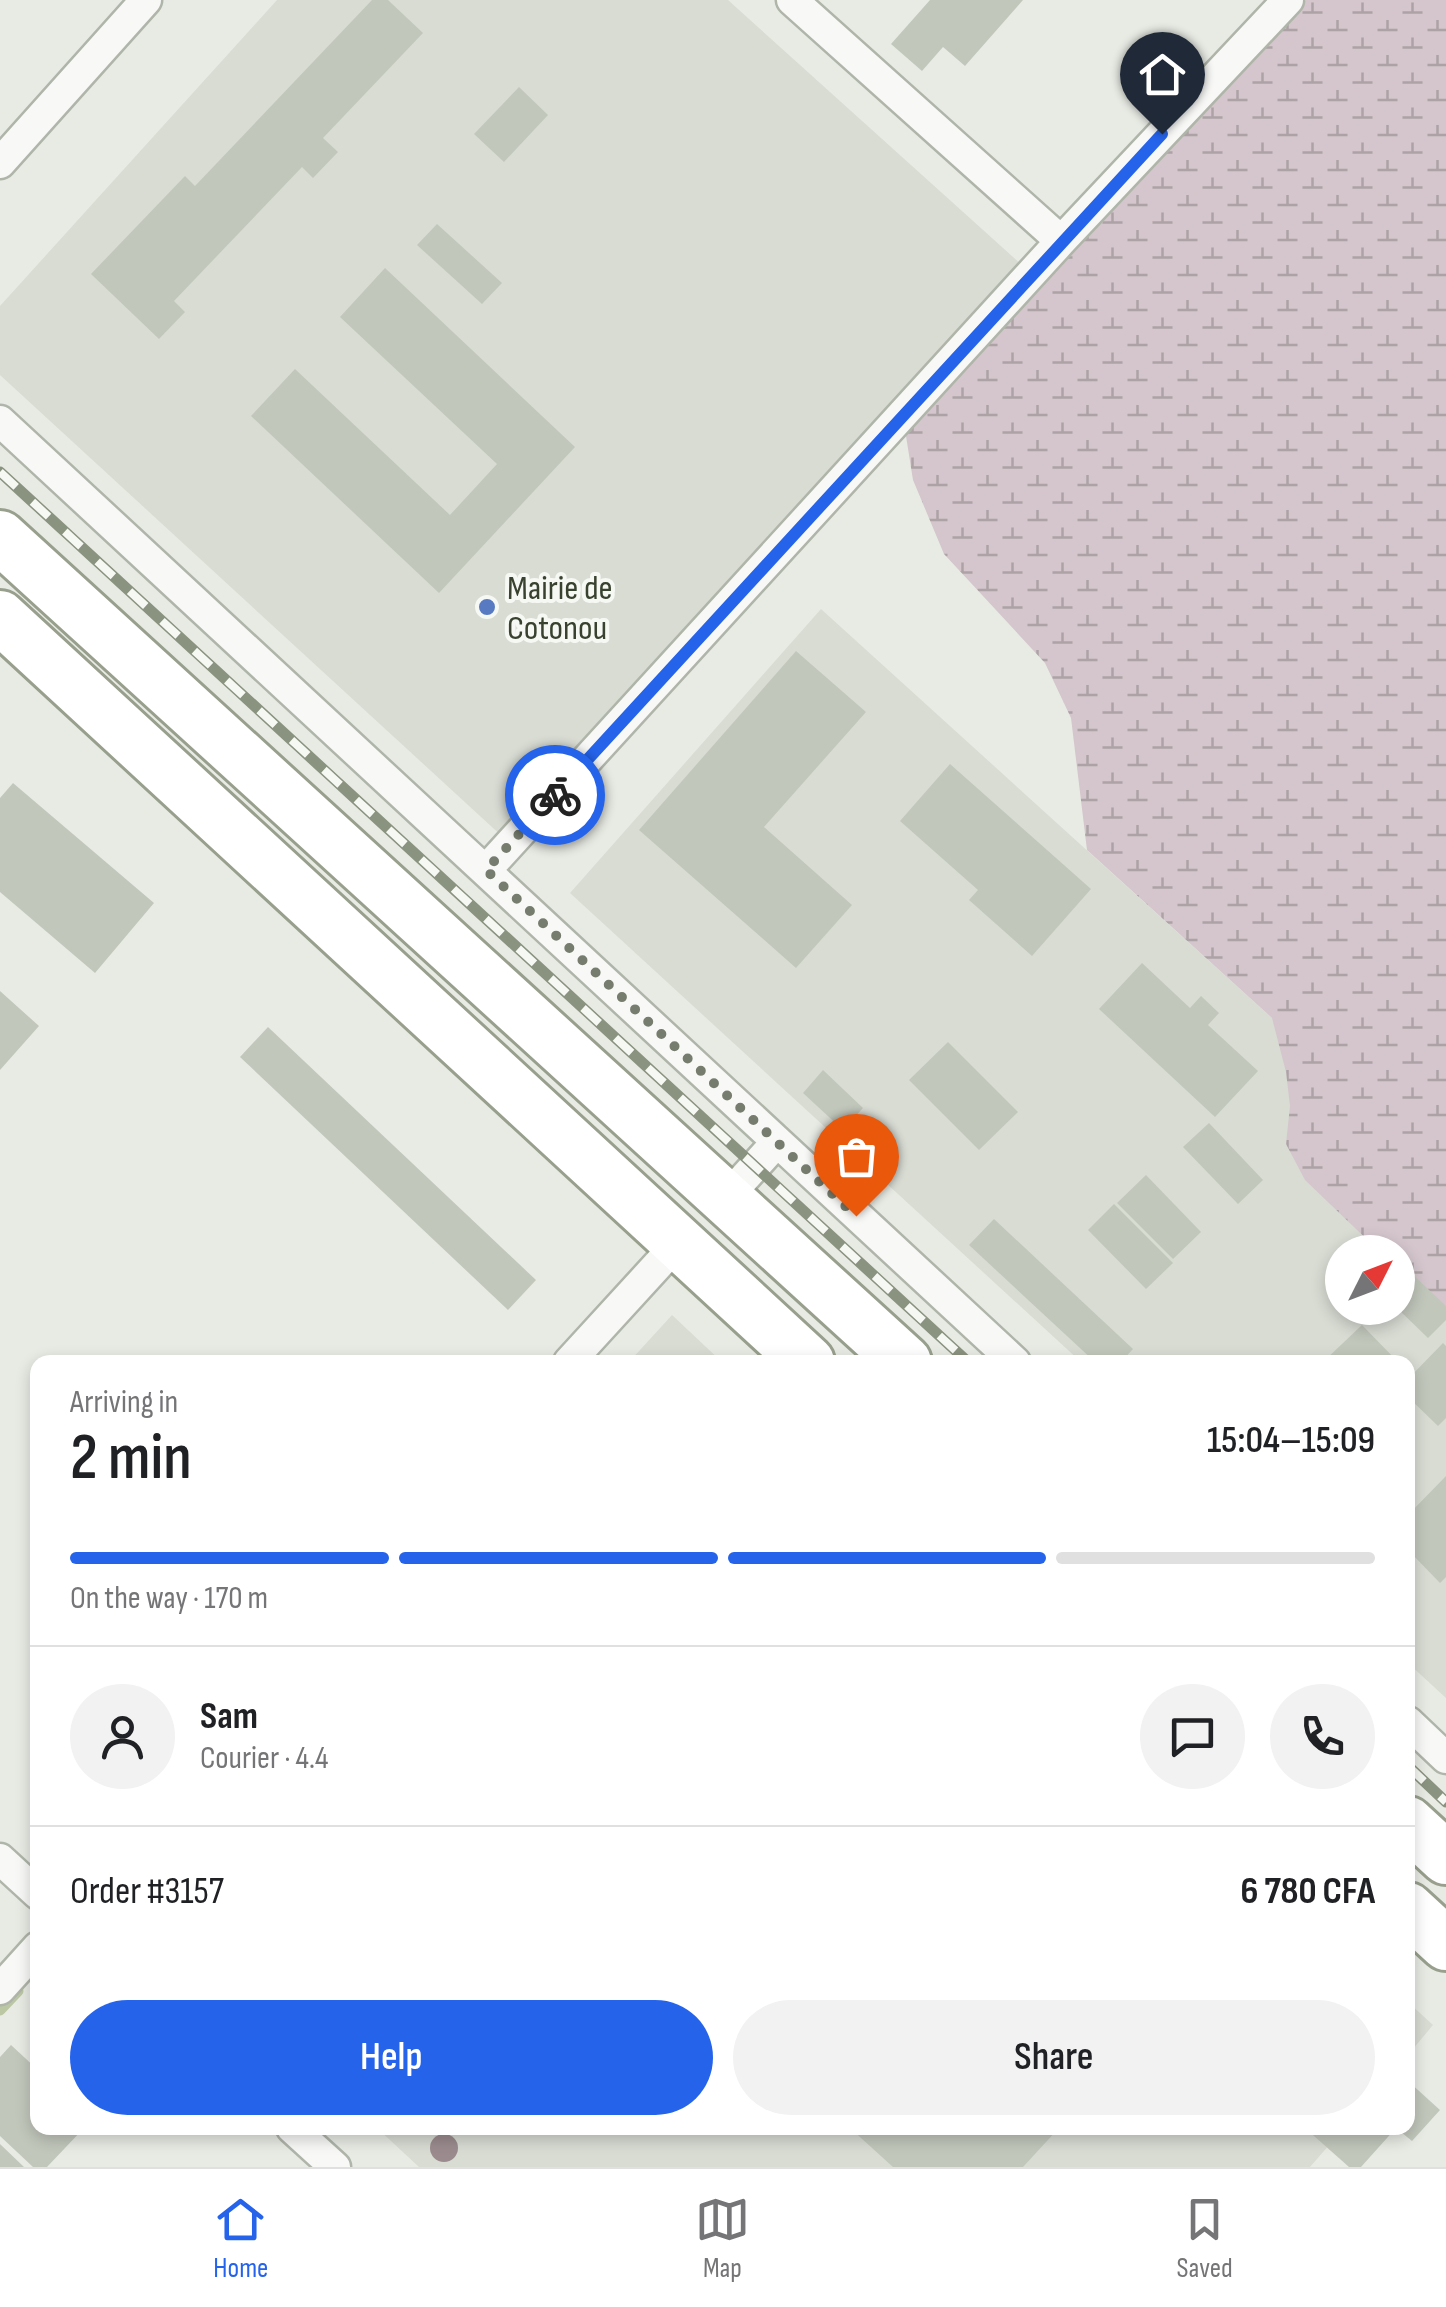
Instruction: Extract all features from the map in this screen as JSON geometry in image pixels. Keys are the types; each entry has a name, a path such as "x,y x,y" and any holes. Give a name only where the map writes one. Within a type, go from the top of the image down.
{"highway":[{"path":"0,537 898,1355"},
{"path":"0,617 800,1355"},
{"path":"1415,1829 1446,1858"},
{"path":"1415,1915 1446,1944"}],"street":[{"path":"0,162 146,0"},
{"path":"792,0 1061,242"},
{"path":"486,870 1288,0"},
{"path":"0,420 1008,1355"},
{"path":"726,1198 776,1143"},
{"path":"575,1355 677,1244"},
{"path":"1415,1729 1446,1758"},
{"path":"0,1859 30,1887"},
{"path":"0,1988 30,1956"},
{"path":"300,2135 335,2167"}],"shaded area":[{"name":"Mairie de Cotonou","path":"277,0 728,0 1033,275 505,839 0,375 0,306"},
{"path":"821,609 1446,1176 1446,1698 1415,1669 1415,1355 1073,1355 570,893"},
{"path":"672,1315 715,1355 635,1355"},
{"path":"1415,2008 1433,2025 1415,2047"},
{"path":"385,2135 1338,2135 1310,2167 419,2167"}],"green space":[{"path":"1306,0 1446,0 1446,1316 1415,1286 1415,1235 1362,1235 1305,1180 1286,1144 1290,1106 1272,1018 1087,850 1071,718 1045,663 944,554 913,480 906,436 912,422"}],"building":[{"path":"372,0 388,0 423,33 323,138 338,152 313,178 302,167 174,301 185,312 159,339 91,274 185,176 195,186"},
{"path":"930,0 1023,0 965,66 943,47 922,71 891,44"},
{"path":"519,87 548,115 504,162 474,134"},
{"path":"437,224 502,283 482,304 417,245"},
{"path":"385,268 575,447 439,593 251,416 295,369 450,515 497,464 340,317"},
{"path":"796,651 866,712 764,827 852,905 796,968 639,830"},
{"path":"950,764 1091,889 1032,956 969,900 978,890 900,821"},
{"path":"13,783 154,903 95,973 0,892 0,798"},
{"path":"1142,963 1190,1008 1201,996 1219,1013 1208,1025 1258,1071 1215,1117 1099,1009"},
{"path":"0,991 39,1026 0,1070"},
{"path":"268,1027 536,1280 508,1310 240,1057"},
{"path":"948,1042 1018,1112 979,1150 909,1080"},
{"path":"823,1070 863,1108 843,1130 803,1093"},
{"path":"1209,1123 1263,1180 1238,1204 1183,1147"},
{"path":"1146,1175 1201,1232 1173,1259 1117,1203"},
{"path":"1114,1204 1173,1263 1146,1289 1088,1230"},
{"path":"994,1219 1133,1349 1127,1355 1087,1355 969,1245"},
{"path":"1415,1277 1446,1306 1446,1320 1428,1338 1415,1325"},
{"path":"1362,1325 1391,1355 1330,1355"},
{"path":"1443,1343 1446,1346 1446,1418 1438,1426 1415,1404 1415,1372"},
{"path":"1446,1476 1446,1577 1440,1583 1415,1557 1415,1508"},
{"path":"11,2045 30,2063 30,2135 77,2135 47,2167 33,2167 0,2136 0,2057"},
{"path":"1415,2087 1440,2110 1412,2141 1405,2135 1415,2135"},
{"path":"858,2135 1053,2135 1023,2167 893,2167"},
{"path":"1313,2135 1390,2135 1361,2167 1349,2167"},
{"path":"0,2144 24,2167 0,2167"}],"waterway":[{"path":"0,2010 18,1991"}],"railway":[{"path":"0,472 960,1355"},
{"path":"1415,1773 1446,1802"}],"way so far":[{"path":"555,795 486,870 856,1216"}],"place":[{"name":"Mairie de Cotonou","path":"487,607"}],"route":[{"path":"555,795 1162,134"}]}
